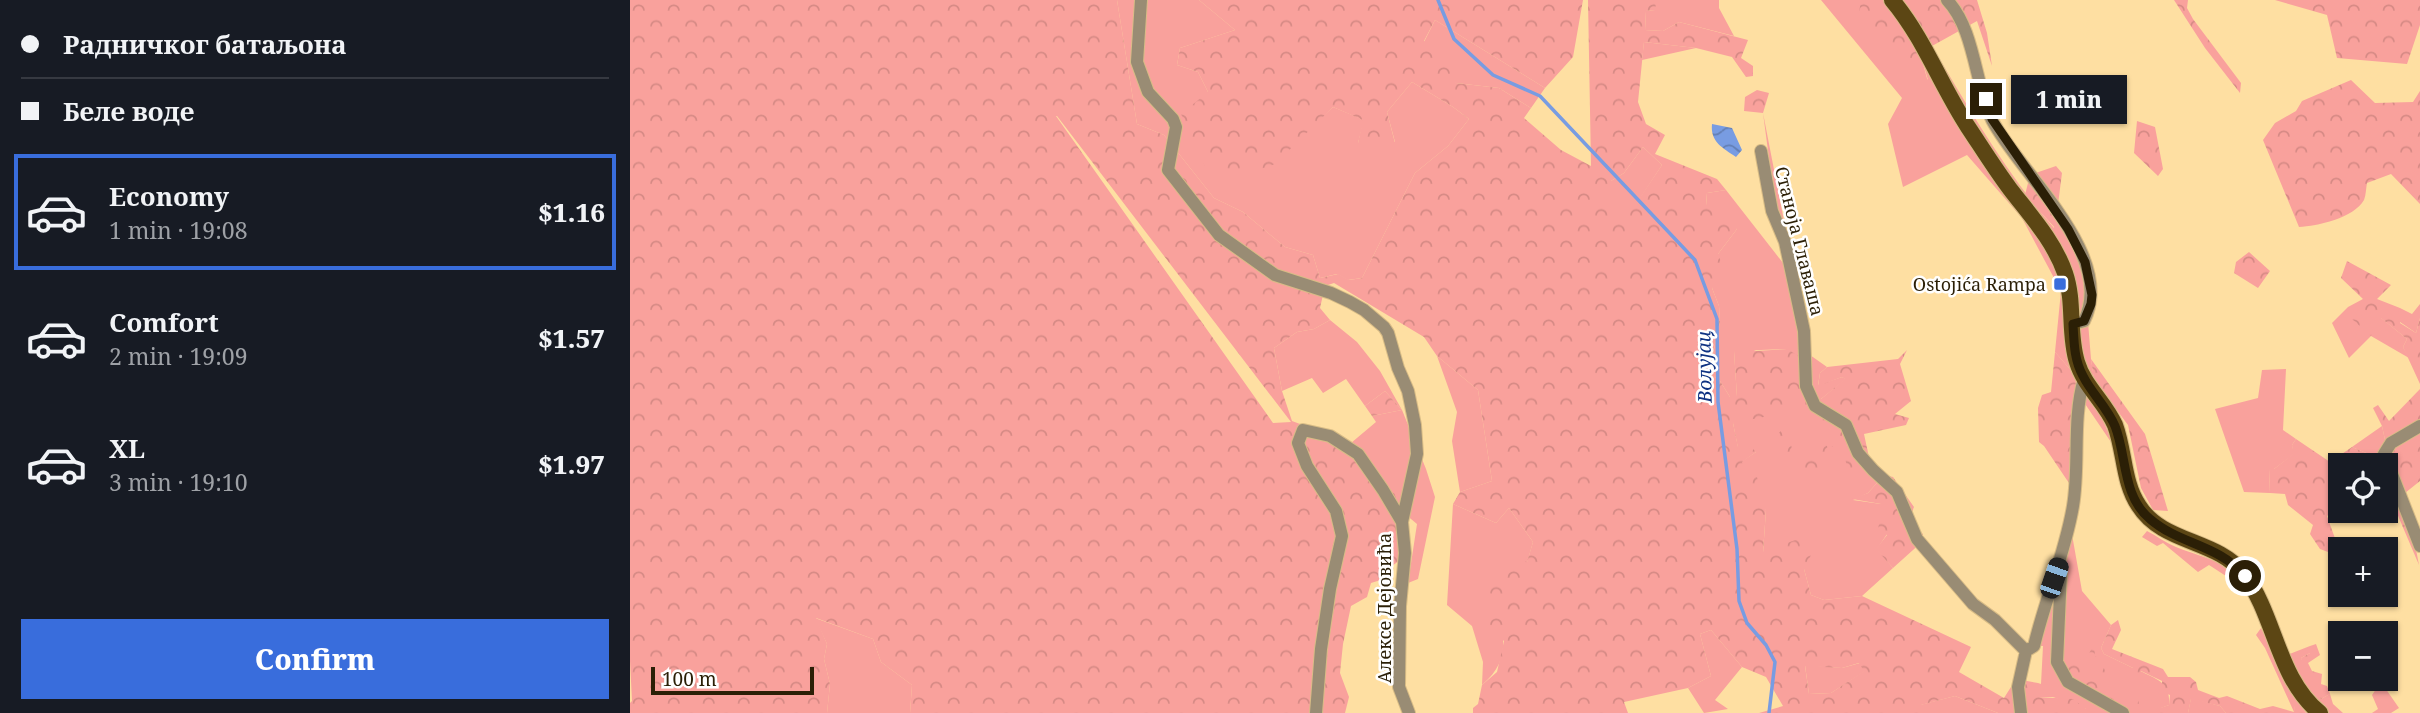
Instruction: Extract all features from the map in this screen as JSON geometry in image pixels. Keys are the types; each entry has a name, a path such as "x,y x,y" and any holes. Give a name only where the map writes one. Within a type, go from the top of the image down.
{"main road":[{"path":"1892,0 1925,48 1950,97 1990,160 2052,244 2065,273 2071,296 2075,354 2084,379 2105,407 2115,427 2129,484 2138,505 2146,516 2161,528 2210,549 2236,565 2251,586 2295,684 2320,713"}],"street":[{"path":"1141,0 1137,62 1148,92 1173,119 1176,127 1168,170 1219,235 1275,275 1331,293 1357,306 1376,319 1388,333 1408,391 1416,444 1413,481 1402,522"},
{"path":"1947,0 1966,34 1992,119 2068,229 2085,262 2092,287 2091,304 2084,321 2073,324"},
{"name":"Станоја Главаша","path":"1761,152 1772,211 1785,242 1804,331 1806,386 1815,406 1846,425 1858,453 1897,492 1917,539 1973,604 1995,620 2025,651"},
{"path":"2021,713 2018,687 2025,651 2034,646 2073,508 2077,481 2080,393 2084,379"},
{"path":"2420,426 2391,443 2384,454 2420,546"},
{"name":"Алексе Дејовића","path":"1316,713 1321,649 1330,589 1342,536 1336,511 1307,466 1298,443 1303,430 1330,436 1358,454 1402,522 1405,553 1400,606 1399,687 1409,713"},
{"path":"2061,558 2057,662 2068,682 2123,713"}],"green space":[{"path":"630,0 1117,0 1137,124 1164,135 1214,198 1243,212 1285,247 1313,255 1320,278 1338,274 1349,280 1362,278 1415,173 1448,146 1469,119 1412,82 1387,112 1395,143 1358,143 1363,120 1333,107 1275,164 1253,172 1205,166 1181,114 1208,92 1198,72 1177,65 1180,48 1235,30 1199,0 1583,0 1573,57 1545,88 1435,20 1424,41 1452,59 1456,83 1499,88 1531,108 1524,118 1561,150 1591,166 1588,0 1655,0 1656,10 1646,11 1645,30 1663,31 1679,22 1748,40 1741,58 1753,66 1753,76 1746,77 1732,57 1696,48 1644,42 1638,102 1646,124 1665,135 1655,154 1717,179 1726,190 1707,193 1706,205 1727,203 1737,229 1718,254 1725,273 1712,288 1719,306 1720,321 1709,373 1720,381 1730,397 1737,397 1734,351 1739,344 1756,351 1787,349 1802,358 1809,402 1805,409 1733,423 1738,447 1748,444 1756,452 1742,462 1744,473 1757,477 1766,510 1763,552 1803,537 1811,555 1804,569 1811,595 1824,600 1862,596 1971,647 1959,672 2004,698 2016,679 2038,683 2038,697 2073,699 2086,709 2086,713 1998,713 1955,696 1921,705 1920,713 1759,713 1783,706 1766,677 1742,667 1711,630 1700,634 1711,676 1688,688 1624,702 1628,713 1473,713 1482,685 1497,672 1504,641 1488,627 1497,604 1488,590 1497,570 1516,559 1527,562 1533,542 1509,508 1496,523 1453,504 1460,492 1492,481 1478,390 1437,356 1424,337 1334,283 1325,286 1320,308 1330,320 1314,329 1297,332 1274,348 1282,391 1292,421 1351,443 1388,471 1399,509 1399,561 1386,570 1384,579 1371,583 1367,597 1351,606 1340,673 1349,697 1345,713 910,713 912,685 881,662 873,639 816,618 827,644 824,659 830,684 827,713 630,713","holes":["1056,116 1291,422 1273,423","1643,147 1662,165 1637,202 1611,202 1611,181 1624,173","1859,663 1864,671 1831,693 1809,694 1805,666 1842,668"]},
{"path":"1117,0 1199,0 1235,30 1180,48 1177,65 1198,72 1208,92 1308,130 1333,107 1364,120 1358,143 1395,142 1387,112 1412,82 1469,119 1448,146 1415,173 1362,278 1348,280 1337,274 1320,278 1313,255 1285,247 1243,212 1214,198 1164,135 1137,124"},
{"path":"1655,0 1719,0 1719,8 1734,36 1679,22 1663,31 1645,30 1646,11 1655,10"},
{"path":"1821,0 1861,0 1928,80 1919,49 1932,46 2004,163 2054,228 2058,206 2094,280 2088,322 2091,359 2099,411 2115,448 2077,392 2075,375 2055,352 2061,291 2022,218 1967,155 1903,187 1888,124 1902,98"},
{"path":"1861,0 1977,0 1987,33 1992,66 1977,21 1932,46 1919,49 1928,82 1859,13"},
{"path":"2174,0 2188,0 2187,8 2193,19 2241,83 2240,93 2205,48"},
{"path":"2275,0 2420,0 2420,25 2407,64 2337,58 2327,15"},
{"path":"1435,20 1545,88 1531,108 1499,88 1456,83 1424,42"},
{"path":"1644,42 1696,48 1642,60"},
{"path":"2351,80 2375,103 2413,102 2420,91 2420,204 2391,174 2367,183 2364,200 2352,212 2325,223 2299,227 2263,140 2275,123 2296,111 2302,101"},
{"path":"1757,90 1769,93 1763,113 1744,111 1745,97"},
{"path":"1763,113 1810,355 1827,367 1820,373 1818,385 1842,377 1846,379 1821,399 1830,429 1884,475 1868,493 1853,500 1881,504 1881,518 1887,534 1877,549 1893,568 1862,596 1824,600 1811,595 1804,569 1763,553 1766,510 1732,468 1756,452 1738,448 1733,423 1787,349 1734,351 1737,397 1730,397 1720,381 1709,373 1720,321 1719,306 1712,288 1718,254 1737,229 1706,206 1707,193 1726,190 1783,263"},
{"path":"2137,121 2155,127 2163,169 2158,176 2134,153"},
{"path":"1643,147 1662,165 1637,203 1611,202 1611,181 1624,173"},
{"path":"2056,166 2062,173 2055,228 2025,195 2030,175"},
{"path":"2249,252 2270,271 2258,288 2234,273 2236,262"},
{"path":"2347,261 2391,285 2377,299 2400,308 2400,323 2416,333 2420,318 2420,384 2403,347 2407,339 2381,318 2371,336 2352,319 2363,299 2341,278"},
{"path":"2363,299 2407,339 2403,347 2409,358 2371,336 2349,358 2332,323 2348,307"},
{"path":"2420,304 2416,333 2400,322 2400,308 2412,314"},
{"path":"1330,320 1357,342 1380,371 1402,410 1385,391 1365,406 1346,379 1323,393 1312,378 1282,391 1274,348 1297,332 1314,329"},
{"path":"1907,350 1900,364 1911,401 1895,414 1909,418 1906,425 1864,434 1870,462 1848,469 1845,459 1854,452 1847,445 1832,447 1830,429 1813,420 1821,399 1845,379 1842,377 1818,386 1820,373 1827,367 1898,359"},
{"path":"2055,352 2075,375 2077,392 2073,489 2039,442 2038,408 2042,395 2051,392"},
{"path":"1437,356 1478,390 1492,481 1460,492 1452,441 1457,412"},
{"path":"2091,359 2145,434 2168,511 2153,510 2141,488 2128,425 2094,380"},
{"path":"2286,369 2283,430 2296,439 2292,445 2294,454 2274,469 2269,469 2270,493 2244,492 2215,409 2258,398 2262,370"},
{"path":"2420,389 2420,481 2405,493 2419,565 2398,516 2398,453 2388,453 2382,426 2373,408 2378,405 2389,421"},
{"path":"1385,391 1402,410 1372,416 1365,406"},
{"path":"1402,410 1435,497 1418,579 1408,583 1417,524 1399,509 1351,443 1376,422 1372,416"},
{"path":"1788,421 1790,429 1796,433 1791,442 1792,453 1781,462 1770,448"},
{"path":"2382,426 2388,453 2366,453 2352,447"},
{"path":"1825,436 1828,451 1817,475 1792,473 1791,467 1798,463 1798,459"},
{"path":"2296,439 2328,461 2327,516 2334,537 2328,537 2328,552 2320,549 2310,534 2313,525 2288,505 2285,494 2270,493 2269,469 2274,469 2293,454 2292,445"},
{"path":"2352,447 2366,453 2343,453"},
{"path":"1884,475 1893,477 1914,507 1913,522 1923,534 1923,541 1893,568 1876,549 1887,535 1878,528 1881,504 1852,499 1868,493"},
{"path":"1453,504 1496,523 1509,508 1533,542 1527,563 1497,604 1503,648 1498,667 1482,685 1483,662 1472,626 1447,605"},
{"path":"2068,512 2082,591 2111,625 2101,648 2104,654 2133,668 2133,680 2140,671 2162,683 2168,692 2169,705 2161,708 2160,713 2086,713 2086,709 2053,697 2037,697 2038,683 2041,684 2043,646 2029,646"},
{"path":"2147,531 2172,545 2222,565 2246,589 2209,565 2198,572 2163,543 2157,546 2142,537"},
{"path":"815,618 873,639 881,662 912,685 910,713 827,713 830,684 824,659 827,644"},
{"path":"2118,620 2121,630 2112,649 2163,669 2168,677 2190,677 2196,682 2198,690 2219,698 2227,696 2260,709 2273,706 2294,712 2295,698 2306,713 2226,713 2220,706 2191,699 2188,713 2160,713 2160,708 2169,705 2170,695 2162,692 2162,681 2141,671 2133,681 2133,668 2104,654 2101,648 2111,625"},
{"path":"2261,628 2296,699 2294,712 2265,648 2256,635"},
{"path":"1711,630 1742,667 1715,700 1728,709 1704,713 1688,688 1711,676 1700,634"},
{"path":"2094,644 2095,656 2101,660 2109,682 2101,691 2055,678 2056,666 2065,665 2069,646 2074,645 2084,663"},
{"path":"2316,644 2320,655 2308,663 2312,671 2322,674 2321,684 2327,686 2330,694 2321,699 2307,680 2301,658 2310,653 2310,646"},
{"path":"2310,646 2310,653 2301,658 2321,699 2330,694 2333,704 2343,713 2327,713 2315,703 2287,655"},
{"path":"1860,663 1865,671 1831,693 1809,694 1805,665 1842,668"},
{"path":"2111,689 2121,689 2137,697 2140,707 2126,710 2109,700"},
{"path":"2375,691 2387,691 2399,708 2391,713 2372,713 2378,709 2372,695"},
{"path":"1955,696 1998,713 1920,713 1920,705"},
{"path":"2191,698 2220,706 2226,713 2188,713"}],"water":[{"path":"1712,124 1732,128 1742,150 1736,157 1715,140"}],"waterway":[{"name":"Волујац","path":"1438,0 1454,39 1493,75 1540,96 1695,260 1717,319 1718,402 1737,549 1739,601 1747,623 1766,645 1775,662 1769,713"}],"place":[{"name":"Ostojića Rampa","path":"2060,284"}],"route":[{"path":"1986,99 1992,119 2068,229 2085,262 2092,287 2091,304 2084,321 2073,324 2075,354 2084,379 2112,419 2133,497 2146,516 2161,528 2222,555 2245,576"}]}
